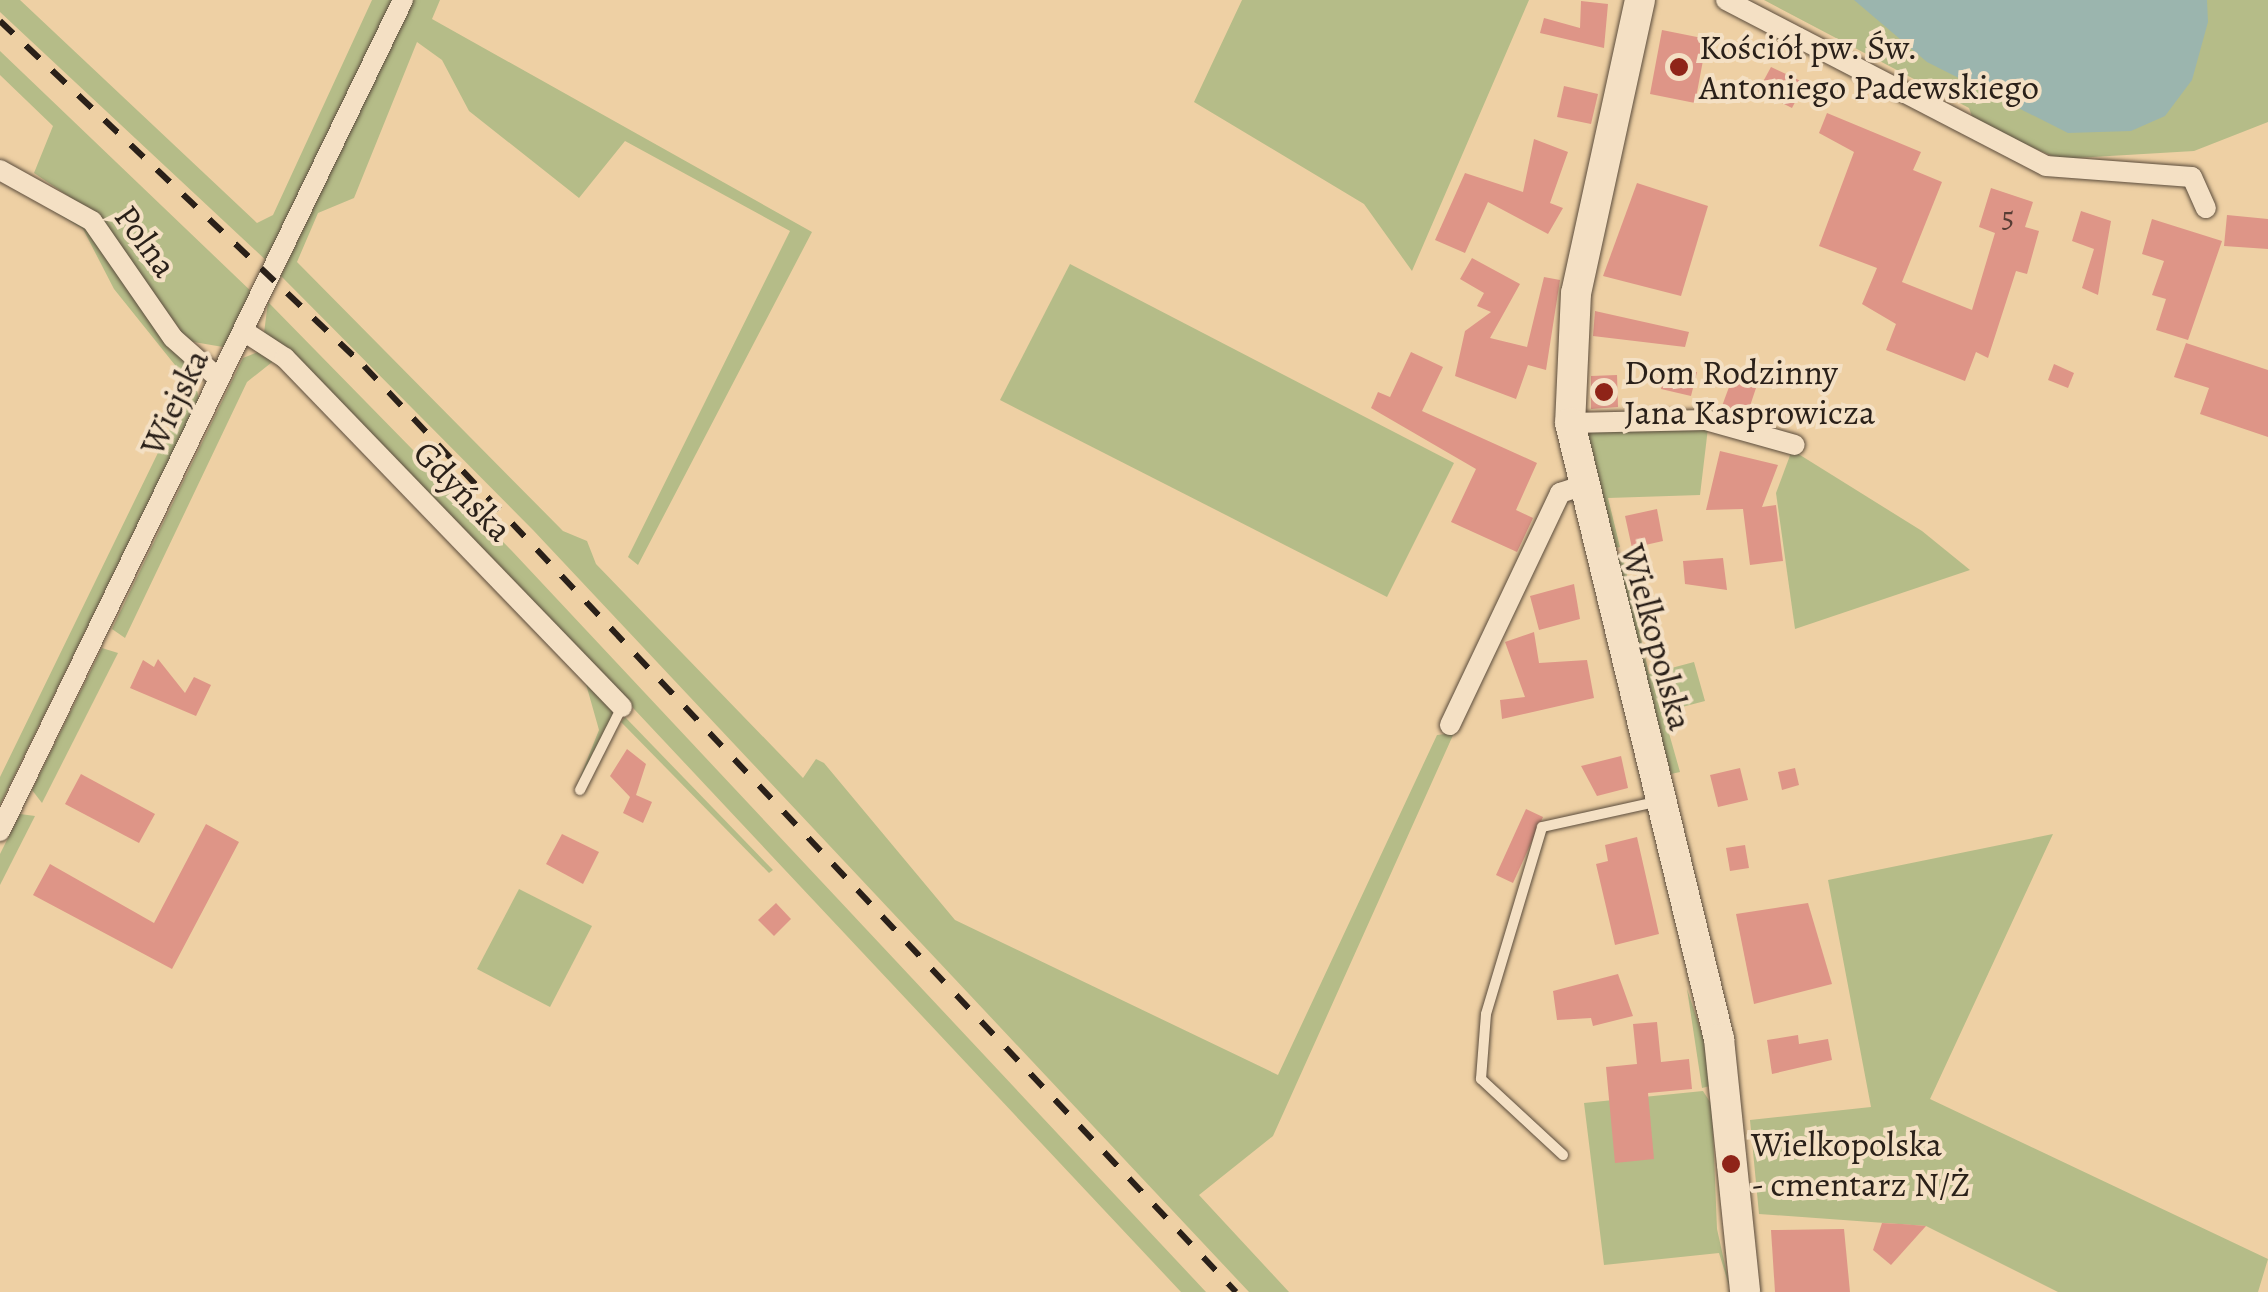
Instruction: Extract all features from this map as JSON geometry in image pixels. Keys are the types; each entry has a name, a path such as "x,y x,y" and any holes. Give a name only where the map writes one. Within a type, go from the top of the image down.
{"street":[{"name":"Wiejska","path":"0,831 218,378 246,332 403,0"},
{"name":"Wielkopolska","path":"1640,0 1576,293 1570,423 1579,487 1661,800 1718,1039 1744,1292"},
{"path":"1726,0 2046,166 2192,176 2206,208"},
{"name":"Polna","path":"0,170 92,221 173,338 218,378"},
{"name":"Gdyńska","path":"246,332 313,386 622,708"},
{"path":"1570,423 1706,420 1795,444"},
{"path":"1450,725 1560,493 1579,487"}],"lane":[{"path":"580,790 622,708"},
{"path":"1563,1155 1480,1078 1486,1014 1542,827 1661,800"}],"green space":[{"path":"0,0 20,0 257,223 273,215 372,0 392,0 270,264 0,12"},
{"path":"412,0 440,0 432,19 812,232 638,565 628,557 790,231 625,141 579,198 469,111 442,60 417,42 354,198 318,213 297,262 563,531 587,541 596,564 803,778 816,759 824,763 955,920 1278,1075 1437,735 1454,733 1273,1136 1199,1195 1289,1292 1249,1292 533,530 281,276"},
{"path":"1242,0 1529,0 1412,271 1364,204 1194,102"},
{"path":"1764,0 2268,0 2268,122 2194,151 2059,159 1974,122 1969,108"},
{"path":"0,51 255,295 223,347 188,341 98,216 34,173 53,126 0,75"},
{"path":"0,179 46,199 88,227 191,365 199,399 0,805 0,777 191,385 114,289 83,229"},
{"path":"1070,264 1454,463 1387,597 1000,400"},
{"path":"268,302 512,551 1206,1292 1181,1292 498,564 264,333"},
{"path":"260,351 276,359 247,382 125,638 112,629 243,358"},
{"path":"1708,428 1700,495 1608,498 1620,547 1611,549 1587,429"},
{"path":"1792,450 1922,531 1970,570 1795,629 1776,493"},
{"path":"1622,553 1649,674 1694,662 1705,701 1663,712 1680,772 1671,774 1613,556"},
{"path":"102,648 118,653 42,803 32,790"},
{"path":"582,670 615,710 575,790 599,730"},
{"path":"625,717 773,870 769,873 621,722"},
{"path":"20,814 35,816 0,885 0,854"},
{"path":"2053,834 1930,1099 2268,1259 2258,1292 2058,1292 1926,1226 1759,1214 1750,1120 1871,1107 1828,880"},
{"path":"519,889 592,926 550,1007 477,969"},
{"path":"1687,989 1704,1040 1710,1086 1702,1088"},
{"path":"1703,1091 1712,1105 1717,1229 1731,1292 1719,1253 1604,1265 1584,1103"}],"water":[{"path":"1854,0 2207,0 2208,22 2192,80 2165,116 2131,131 2068,133 1927,62"}],"building":[{"path":"1581,1 1608,4 1604,48 1540,33 1544,18 1580,28"},
{"name":"Kościół pw. Św. Antoniego Padewskiego","path":"1662,30 1707,39 1695,103 1650,94"},
{"path":"1771,67 1805,83 1792,108 1758,91"},
{"path":"1564,86 1598,94 1591,124 1557,117"},
{"path":"1827,113 1921,152 1913,170 1942,182 1902,282 1972,310 1995,233 1979,227 1991,188 2033,202 2025,227 2039,231 2027,274 2016,271 1988,358 1976,352 1965,381 1886,350 1896,324 1862,304 1877,268 1819,246 1854,152 1819,133"},
{"path":"1534,139 1568,152 1550,203 1563,208 1548,234 1488,202 1465,253 1435,240 1465,173 1523,192"},
{"path":"1637,183 1708,206 1681,296 1603,276"},
{"path":"2081,211 2111,221 2098,295 2082,288 2094,249 2072,241"},
{"path":"2227,215 2268,219 2268,249 2224,246"},
{"path":"2152,219 2222,241 2188,340 2156,330 2166,299 2152,295 2164,261 2142,254"},
{"path":"1472,258 1520,284 1490,338 1527,347 1544,277 1560,280 1546,370 1528,365 1516,399 1455,376 1465,331 1491,312 1477,306 1484,293 1460,279"},
{"path":"1595,311 1689,332 1685,347 1593,336"},
{"path":"2186,343 2268,370 2268,437 2200,414 2209,388 2174,377"},
{"path":"1411,352 1443,367 1422,411 1537,463 1516,510 1533,518 1517,552 1451,522 1476,469 1371,408 1378,392 1390,397"},
{"path":"2054,364 2074,373 2068,388 2048,380"},
{"path":"1697,372 1691,396 1661,389 1665,374"},
{"name":"Dom Rodzinny Jana Kasprowicza","path":"1617,375 1618,407 1591,409 1591,376"},
{"path":"1732,379 1756,388 1747,415 1722,406"},
{"path":"1720,451 1778,465 1762,507 1776,505 1783,561 1750,565 1743,509 1706,510"},
{"path":"1657,509 1663,541 1632,548 1625,516"},
{"path":"1723,558 1727,590 1685,584 1683,561"},
{"path":"1574,584 1580,619 1539,630 1530,596"},
{"path":"1534,632 1539,663 1587,660 1594,698 1502,719 1500,700 1525,697 1505,642"},
{"path":"158,659 185,693 194,677 211,685 196,716 130,688 143,660 154,667"},
{"path":"627,749 646,764 636,795 652,802 643,823 623,813 630,797 610,776"},
{"path":"1621,756 1628,788 1597,796 1581,766"},
{"path":"1740,768 1748,800 1718,807 1710,775"},
{"path":"1795,768 1799,785 1782,790 1778,772"},
{"path":"81,774 155,814 139,843 65,804"},
{"path":"1526,809 1543,817 1513,883 1496,875"},
{"path":"206,824 239,842 172,969 33,895 50,864 154,923"},
{"path":"562,834 599,852 583,884 546,864"},
{"path":"1637,837 1659,934 1615,945 1596,864 1608,861 1605,845"},
{"path":"1745,845 1749,868 1730,871 1726,848"},
{"path":"776,903 791,919 774,936 758,920"},
{"path":"1808,903 1832,984 1754,1004 1736,914"},
{"path":"1618,974 1633,1016 1593,1026 1591,1018 1557,1020 1553,991"},
{"path":"1657,1022 1661,1062 1689,1059 1692,1089 1648,1093 1654,1159 1615,1163 1606,1067 1637,1064 1633,1024"},
{"path":"1798,1035 1799,1044 1828,1039 1832,1060 1772,1074 1767,1040"},
{"path":"1882,1223 1926,1226 1891,1265 1873,1250"},
{"path":"1844,1229 1850,1292 1775,1292 1771,1230"}],"railway":[{"path":"0,21 364,366 1236,1292"}],"place":[{"name":"Kościół pw. Św. Antoniego Padewskiego","path":"1679,67"},
{"name":"Dom Rodzinny Jana Kasprowicza","path":"1604,392"},
{"name":"Wielkopolska - cmentarz N/Ż","path":"1731,1164"}]}
